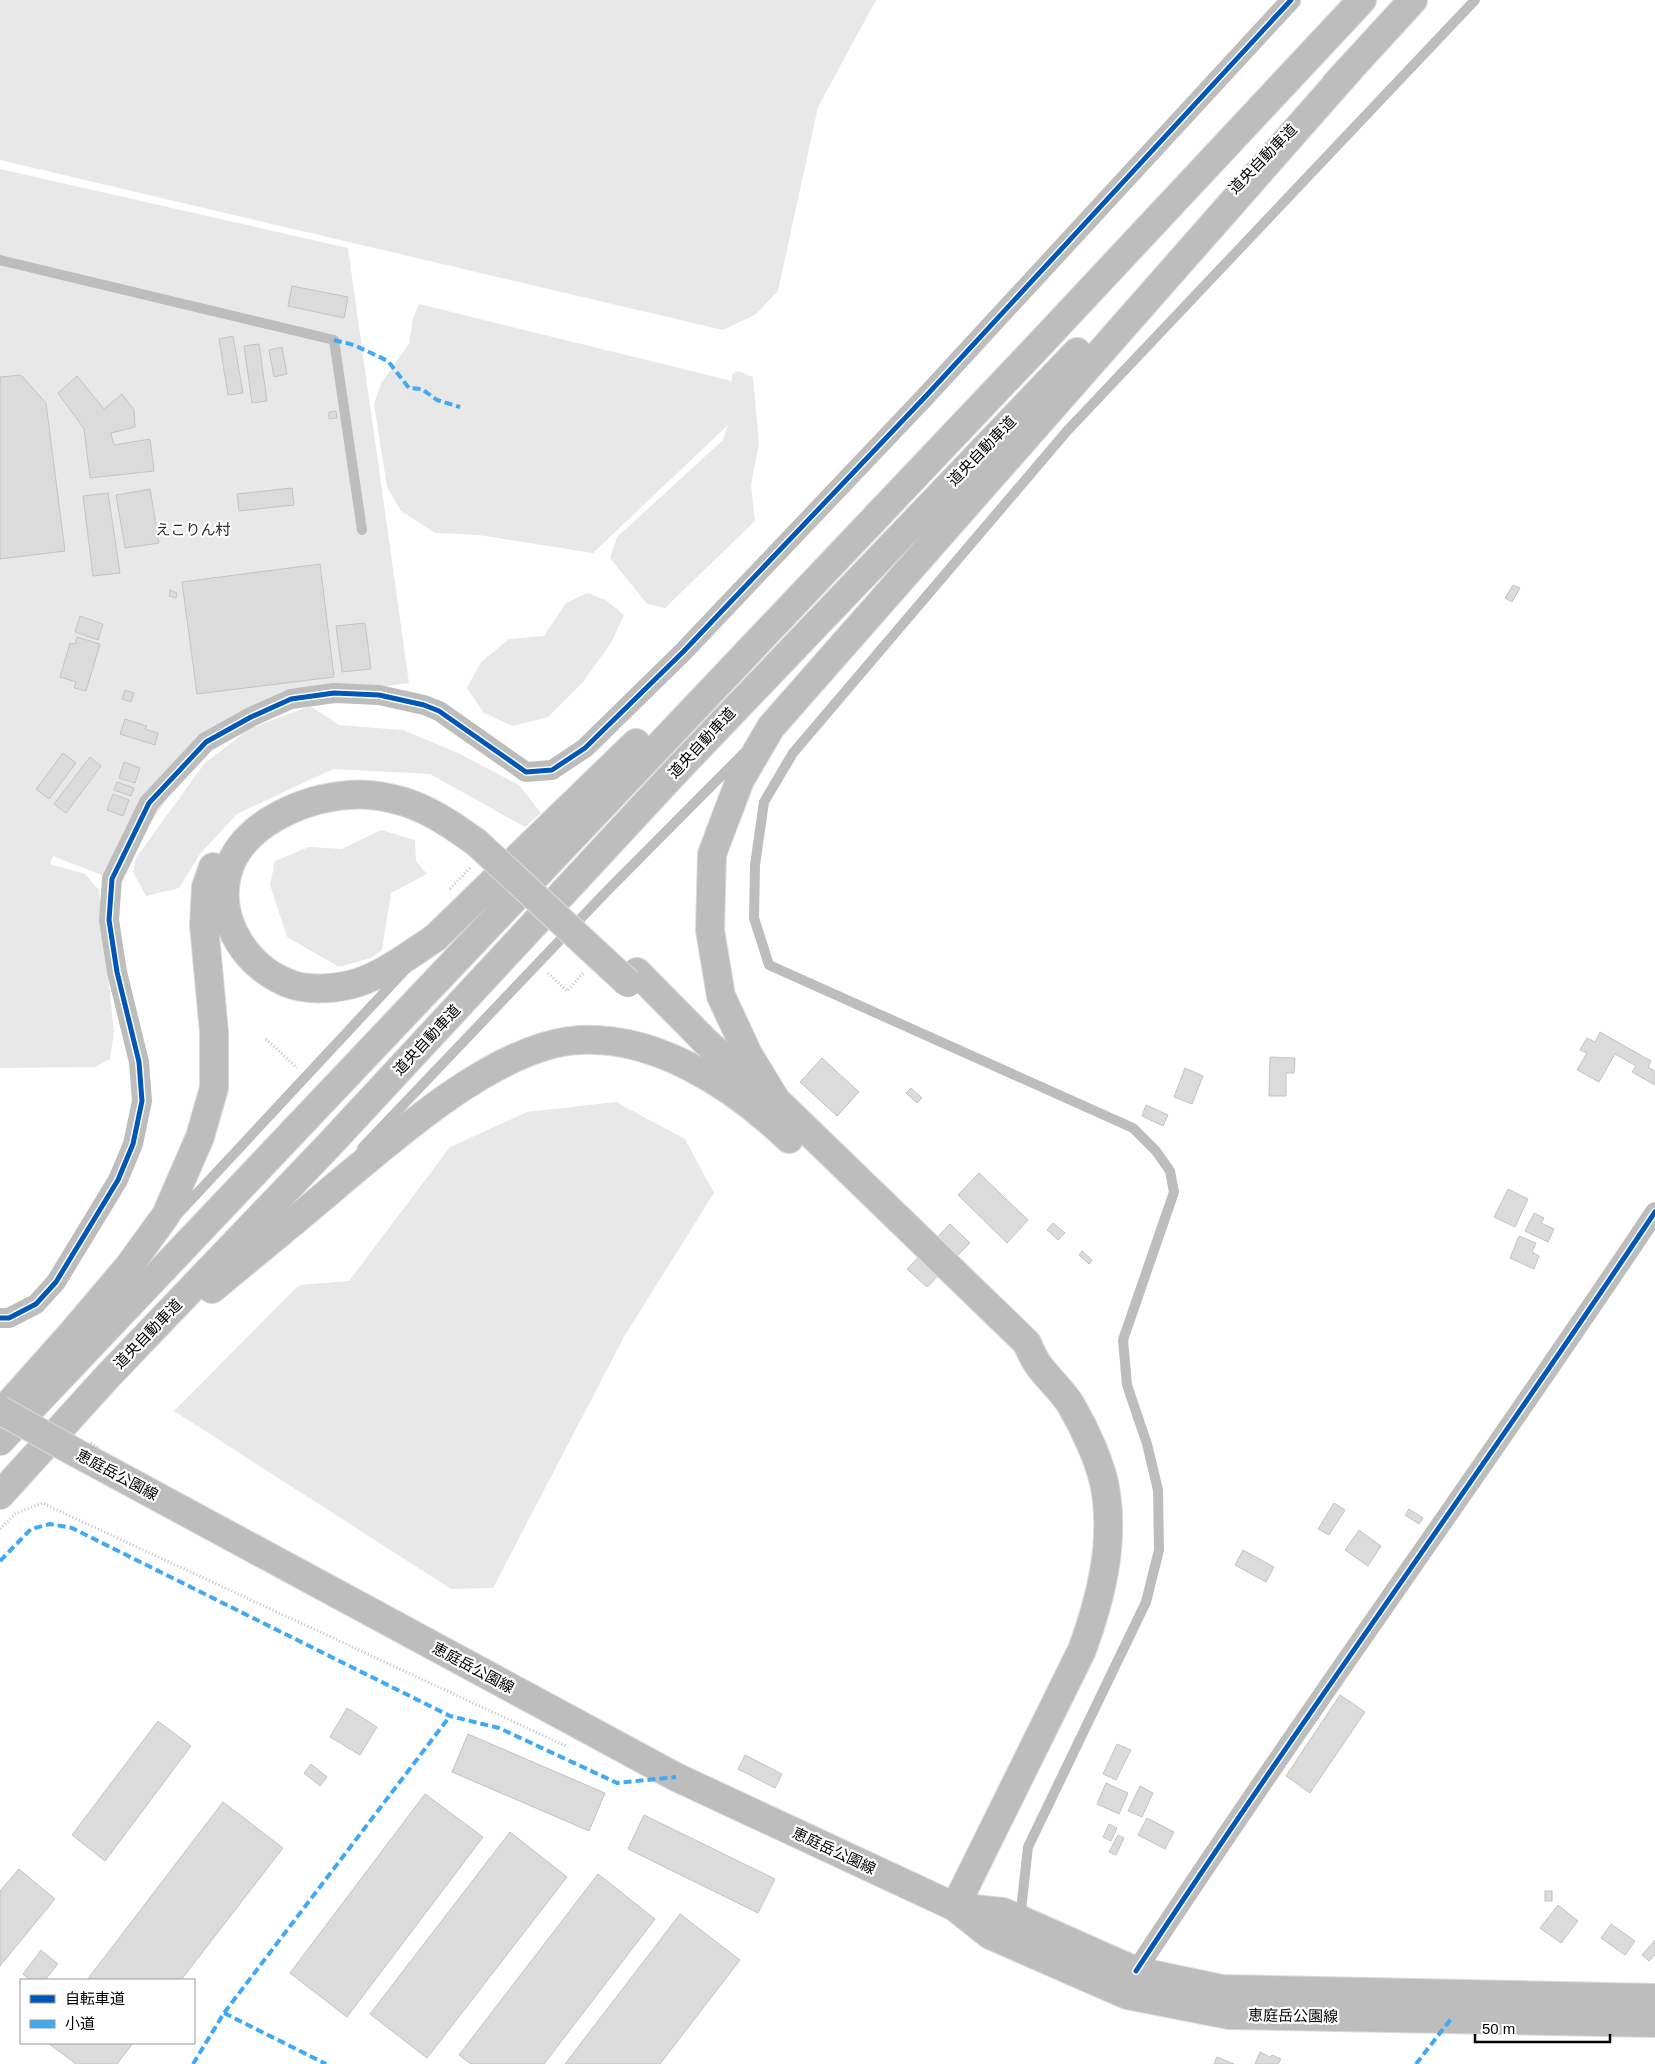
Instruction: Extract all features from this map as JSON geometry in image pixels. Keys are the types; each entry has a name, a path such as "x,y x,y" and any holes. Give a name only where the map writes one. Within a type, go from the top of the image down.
{"main road":[{"name":"道央自動車道","path":"0,1441 1041,343 1362,0"},
{"name":"道央自動車道","path":"0,1495 108,1376 330,1144 809,630 1349,70 1413,0"},
{"path":"769,1107 722,996 710,930 712,854 740,780 770,727 1349,70"},
{"path":"955,1908 1082,1650 1104,1579 1108,1539 1106,1493 1094,1452 1070,1404 1037,1363 1026,1343 769,1107 632,978 479,848 442,818 405,802 375,796 350,794 319,799 292,808 270,821 249,838 236,855 227,874 224,897 228,920 237,939 249,956 267,972 293,985 312,988 349,985 387,968 435,938 597,781 1041,343"},
{"path":"0,1414 129,1266 166,1215 200,1137 214,1088 214,1032 204,925 206,887 216,858 237,829 257,812 280,798 303,788 327,781 361,778 400,784 446,805 479,848"},
{"path":"108,1376 396,1136 469,1084 500,1065 533,1051 568,1041 601,1040 639,1046 681,1062 725,1088 769,1107"},
{"name":"恵庭岳公園線","path":"0,1410 676,1778 955,1908 990,1935 1127,1995 1229,2015 1655,2022"},
{"name":"恵庭岳公園線","path":"955,1908 1003,1912 1136,1971 1222,1989 1655,1998"}],"street":[{"path":"0,1318 9,1318 36,1304 56,1282 118,1180 133,1144 142,1101 139,1062 117,972 109,920 112,879 149,803 206,742 251,717 291,699 334,693 379,695 424,705 439,712 526,772 552,770 586,748 683,652 884,439 1291,0"},
{"path":"1136,1971 1207,1863 1576,1330 1655,1212"}],"lane":[{"path":"1020,1920 1028,1847 1146,1602 1159,1550 1158,1490 1147,1444 1127,1385 1123,1340 1174,1192 1170,1171 1156,1151 1133,1128 769,965 754,918 755,865 764,802 793,753 1067,431 1475,0"},
{"path":"0,260 334,340 362,530"},
{"path":"281,1232 606,892 770,727"},
{"path":"129,1266 435,938"}],"path":[{"path":"450,890 479,848"},
{"path":"546,970 567,991 590,965"},
{"path":"266,1039 299,1070"}],"green space":[{"path":"0,0 876,0 818,107 778,291 756,314 723,330 0,160"},
{"name":"えこりん村","path":"0,169 348,248 409,683 291,699 206,742 112,879 53,856 50,864 85,874 99,890 114,1032 110,1059 95,1067 0,1068"},
{"path":"419,304 732,381 732,374 738,371 753,377 759,444 751,485 755,521 665,608 647,604 610,558 617,537 723,440 728,425 593,553 478,535 435,533 401,511 387,487 374,404 381,383 409,344 413,319"},
{"path":"587,593 606,600 624,615 611,643 583,682 548,717 513,726 484,713 467,688 481,662 509,639 544,636 566,603"},
{"path":"310,706 339,725 403,730 458,753 519,785 541,813 525,827 430,774 333,769 237,814 200,854 179,888 146,896 133,872 136,858 204,764 249,729"},
{"path":"381,830 415,840 416,861 427,874 391,893 382,950 371,958 339,967 287,937 270,885 275,861 309,847 342,849"},
{"path":"616,1102 685,1139 714,1193 625,1335 493,1588 451,1589 174,1411 299,1285 349,1281 450,1147 527,1112"}],"building":[{"path":"292,286 348,297 344,318 288,306"},
{"path":"233,336 243,393 228,395 219,339"},
{"path":"259,344 267,401 252,403 244,346"},
{"path":"282,347 287,374 274,377 269,350"},
{"path":"21,375 46,403 65,551 0,559 0,377"},
{"path":"77,376 104,409 122,394 134,410 135,427 111,433 114,445 150,439 154,471 90,478 84,429 58,393"},
{"path":"336,411 337,418 329,419 329,412"},
{"path":"292,488 294,505 239,511 237,494"},
{"path":"150,489 159,543 125,548 116,495"},
{"path":"108,493 120,573 93,576 83,496"},
{"path":"320,564 334,677 197,694 182,582"},
{"path":"1513,585 1520,588 1512,602 1505,598"},
{"path":"170,590 177,593 176,598 169,596"},
{"path":"80,616 103,624 98,640 75,632"},
{"path":"365,623 371,669 342,672 336,626"},
{"path":"77,637 100,644 86,691 74,688 76,682 60,677 70,643 75,644"},
{"path":"125,690 134,693 131,702 122,699"},
{"path":"125,719 147,726 145,729 158,733 155,745 120,734"},
{"path":"63,753 76,763 49,799 36,789"},
{"path":"90,757 101,766 66,813 54,804"},
{"path":"124,762 140,768 135,783 119,778"},
{"path":"117,782 134,788 131,796 114,790"},
{"path":"113,794 129,800 123,816 107,810"},
{"path":"1600,1032 1651,1061 1648,1067 1655,1071 1655,1085 1632,1072 1636,1066 1615,1054 1599,1082 1577,1070 1587,1053 1580,1050 1587,1038 1595,1042"},
{"path":"1270,1057 1295,1058 1294,1073 1286,1073 1286,1096 1269,1096"},
{"path":"822,1058 859,1092 837,1116 800,1082"},
{"path":"1185,1068 1203,1076 1192,1104 1174,1097"},
{"path":"911,1088 922,1098 917,1103 906,1093"},
{"path":"1146,1105 1168,1115 1163,1126 1142,1116"},
{"path":"979,1173 1028,1220 1007,1243 958,1195"},
{"path":"1508,1189 1528,1199 1515,1227 1494,1217"},
{"path":"1534,1213 1544,1218 1541,1223 1554,1229 1548,1242 1525,1231"},
{"path":"1053,1223 1065,1233 1058,1240 1047,1230"},
{"path":"950,1224 970,1243 927,1287 907,1269"},
{"path":"1519,1236 1536,1243 1532,1252 1539,1256 1534,1269 1510,1258"},
{"path":"1082,1251 1092,1260 1089,1264 1079,1255"},
{"path":"1334,1503 1345,1510 1329,1535 1318,1529"},
{"path":"1409,1509 1423,1518 1419,1524 1405,1515"},
{"path":"1359,1530 1381,1546 1368,1566 1345,1550"},
{"path":"1243,1550 1274,1567 1266,1582 1235,1565"},
{"path":"1340,1695 1365,1712 1310,1793 1286,1776"},
{"path":"347,1708 377,1727 360,1755 330,1737"},
{"path":"158,1721 191,1746 105,1861 72,1835"},
{"path":"468,1734 605,1793 589,1831 452,1772"},
{"path":"1117,1744 1131,1750 1116,1780 1103,1774"},
{"path":"745,1755 782,1774 775,1788 738,1769"},
{"path":"311,1764 327,1777 320,1786 304,1773"},
{"path":"1106,1783 1128,1793 1119,1814 1097,1804"},
{"path":"1140,1786 1153,1793 1142,1817 1128,1811"},
{"path":"425,1794 483,1837 347,2017 290,1973"},
{"path":"223,1802 283,1848 182,1979 88,1979"},
{"path":"644,1815 775,1879 758,1913 628,1849"},
{"path":"1147,1818 1174,1832 1165,1849 1138,1835"},
{"path":"1109,1824 1117,1828 1111,1841 1103,1837"},
{"path":"510,1832 567,1877 427,2058 370,2014"},
{"path":"1118,1835 1124,1838 1116,1855 1109,1852"},
{"path":"19,1869 55,1899 0,1966 0,1891"},
{"path":"598,1874 655,1919 544,2064 471,2064 459,2055"},
{"path":"1545,1891 1552,1891 1552,1901 1545,1901"},
{"path":"1558,1905 1578,1921 1561,1943 1540,1928"},
{"path":"680,1914 740,1960 660,2064 565,2064"},
{"path":"1611,1924 1635,1941 1625,1955 1601,1938"},
{"path":"1655,1940 1655,1955 1649,1961 1642,1955"},
{"path":"41,1950 58,1964 46,1979 29,1979 23,1974"},
{"path":"49,2044 132,2044 117,2064 76,2064"},
{"path":"1260,2052 1270,2057 1272,2055 1281,2059 1278,2064 1255,2064"},
{"path":"1217,2057 1234,2064 1214,2064"}],"marked path":[{"path":"334,340 354,345 388,361 409,388 422,389 437,400 460,407"},
{"path":"0,1561 31,1529 50,1524 72,1528 450,1716 499,1728 617,1783 676,1777"},
{"path":"193,2064 224,2013 450,1716"},
{"path":"224,2013 326,2064"},
{"path":"1416,2064 1451,2019"}],"cycle path":[{"path":"0,1318 9,1318 36,1304 56,1282 118,1180 133,1144 142,1101 139,1062 117,972 109,920 112,879 149,803 206,742 251,717 291,699 334,693 379,695 424,705 439,711 526,772 552,770 585,748 683,652 925,397 1291,0"},
{"path":"1136,1971 1264,1780 1655,1212"}]}
